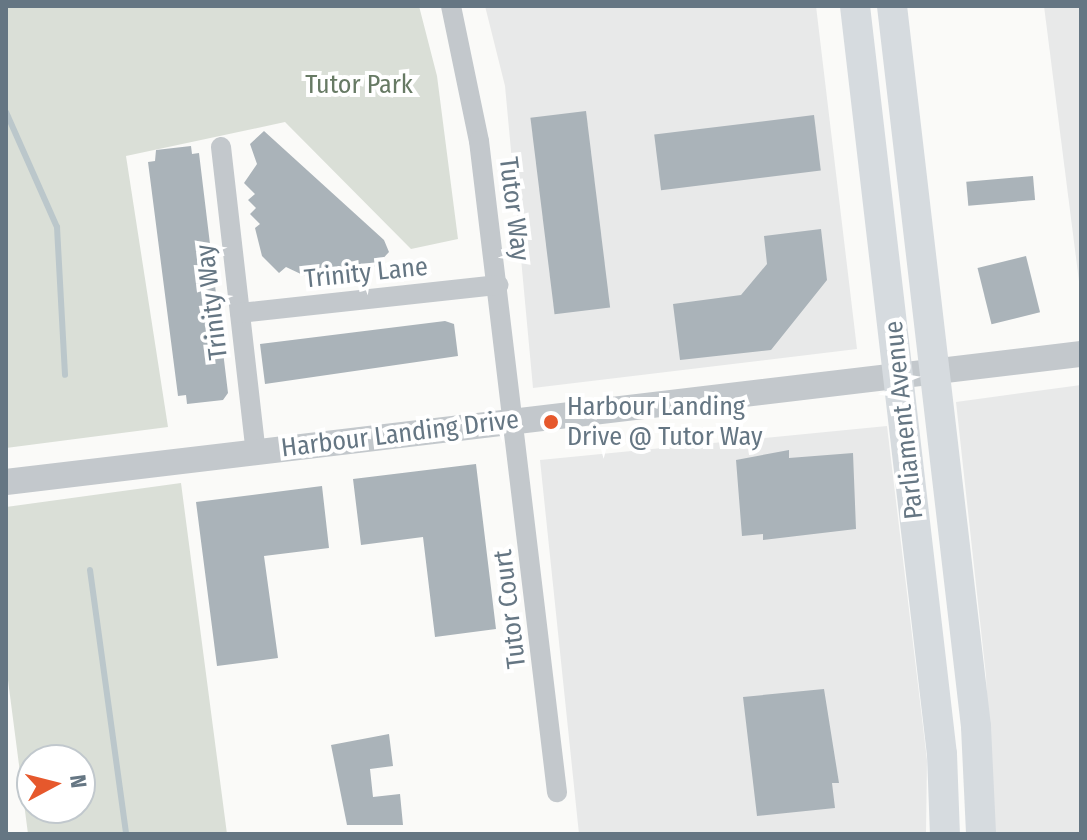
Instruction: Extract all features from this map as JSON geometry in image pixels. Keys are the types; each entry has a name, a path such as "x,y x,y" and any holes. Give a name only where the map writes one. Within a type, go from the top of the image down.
{"main road":[{"name":"Parliament Avenue","path":"855,6 899,376 945,834"},
{"name":"Parliament Avenue","path":"892,6 976,727 981,834"}],"street":[{"name":"Tutor Way","path":"451,6 479,141 515,421"},
{"name":"Trinity Way","path":"221,147 256,452"},
{"name":"Trinity Lane","path":"240,313 498,285"},
{"name":"Harbour Landing Drive","path":"6,482 1081,354"},
{"name":"Tutor Court","path":"515,421 557,792"}],"shaded area":[{"path":"485,6 816,6 857,349 533,388 505,86"},
{"path":"1044,6 1081,6 1081,297"},
{"path":"1081,385 1081,834 993,834 986,676 956,402"},
{"path":"887,426 927,760 926,834 579,834 540,460"}],"green space":[{"name":"Tutor Park","path":"6,6 419,6 437,76 458,239 411,249 285,122 126,156 168,427 6,448"},
{"path":"181,483 227,834 28,834 27,824 96,824 96,744 16,744 6,665 6,507"}],"building":[{"path":"586,111 610,308 555,314 530,118"},
{"path":"814,115 821,171 661,190 654,135"},
{"path":"264,131 384,240 389,252 376,266 338,275 327,264 315,277 310,271 305,276 286,267 279,273 262,256 255,228 260,224 250,214 256,208 248,200 255,194 244,183 257,164 250,144"},
{"path":"191,146 192,154 199,153 228,393 223,400 187,404 186,395 178,396 148,162 155,161 156,150"},
{"path":"1033,176 1035,200 968,206 966,182"},
{"path":"821,229 827,280 771,350 680,360 673,304 741,295 767,264 764,236"},
{"path":"1026,256 1040,312 992,324 977,268"},
{"path":"445,321 454,324 458,356 265,384 260,344"},
{"path":"789,450 789,458 853,453 856,529 763,540 763,534 742,536 736,460"},
{"path":"476,464 496,629 435,637 423,537 361,545 353,479"},
{"path":"322,486 329,548 264,556 278,658 217,666 196,502"},
{"path":"824,689 839,783 832,783 835,808 757,816 743,697"},
{"path":"389,734 393,766 370,769 373,797 400,794 403,825 347,825 331,745"}],"waterway":[{"path":"6,112 57,227 65,375"},
{"path":"90,570 126,834"}],"place":[{"name":"Harbour Landing Drive @ Tutor Way","path":"551,422"}]}
